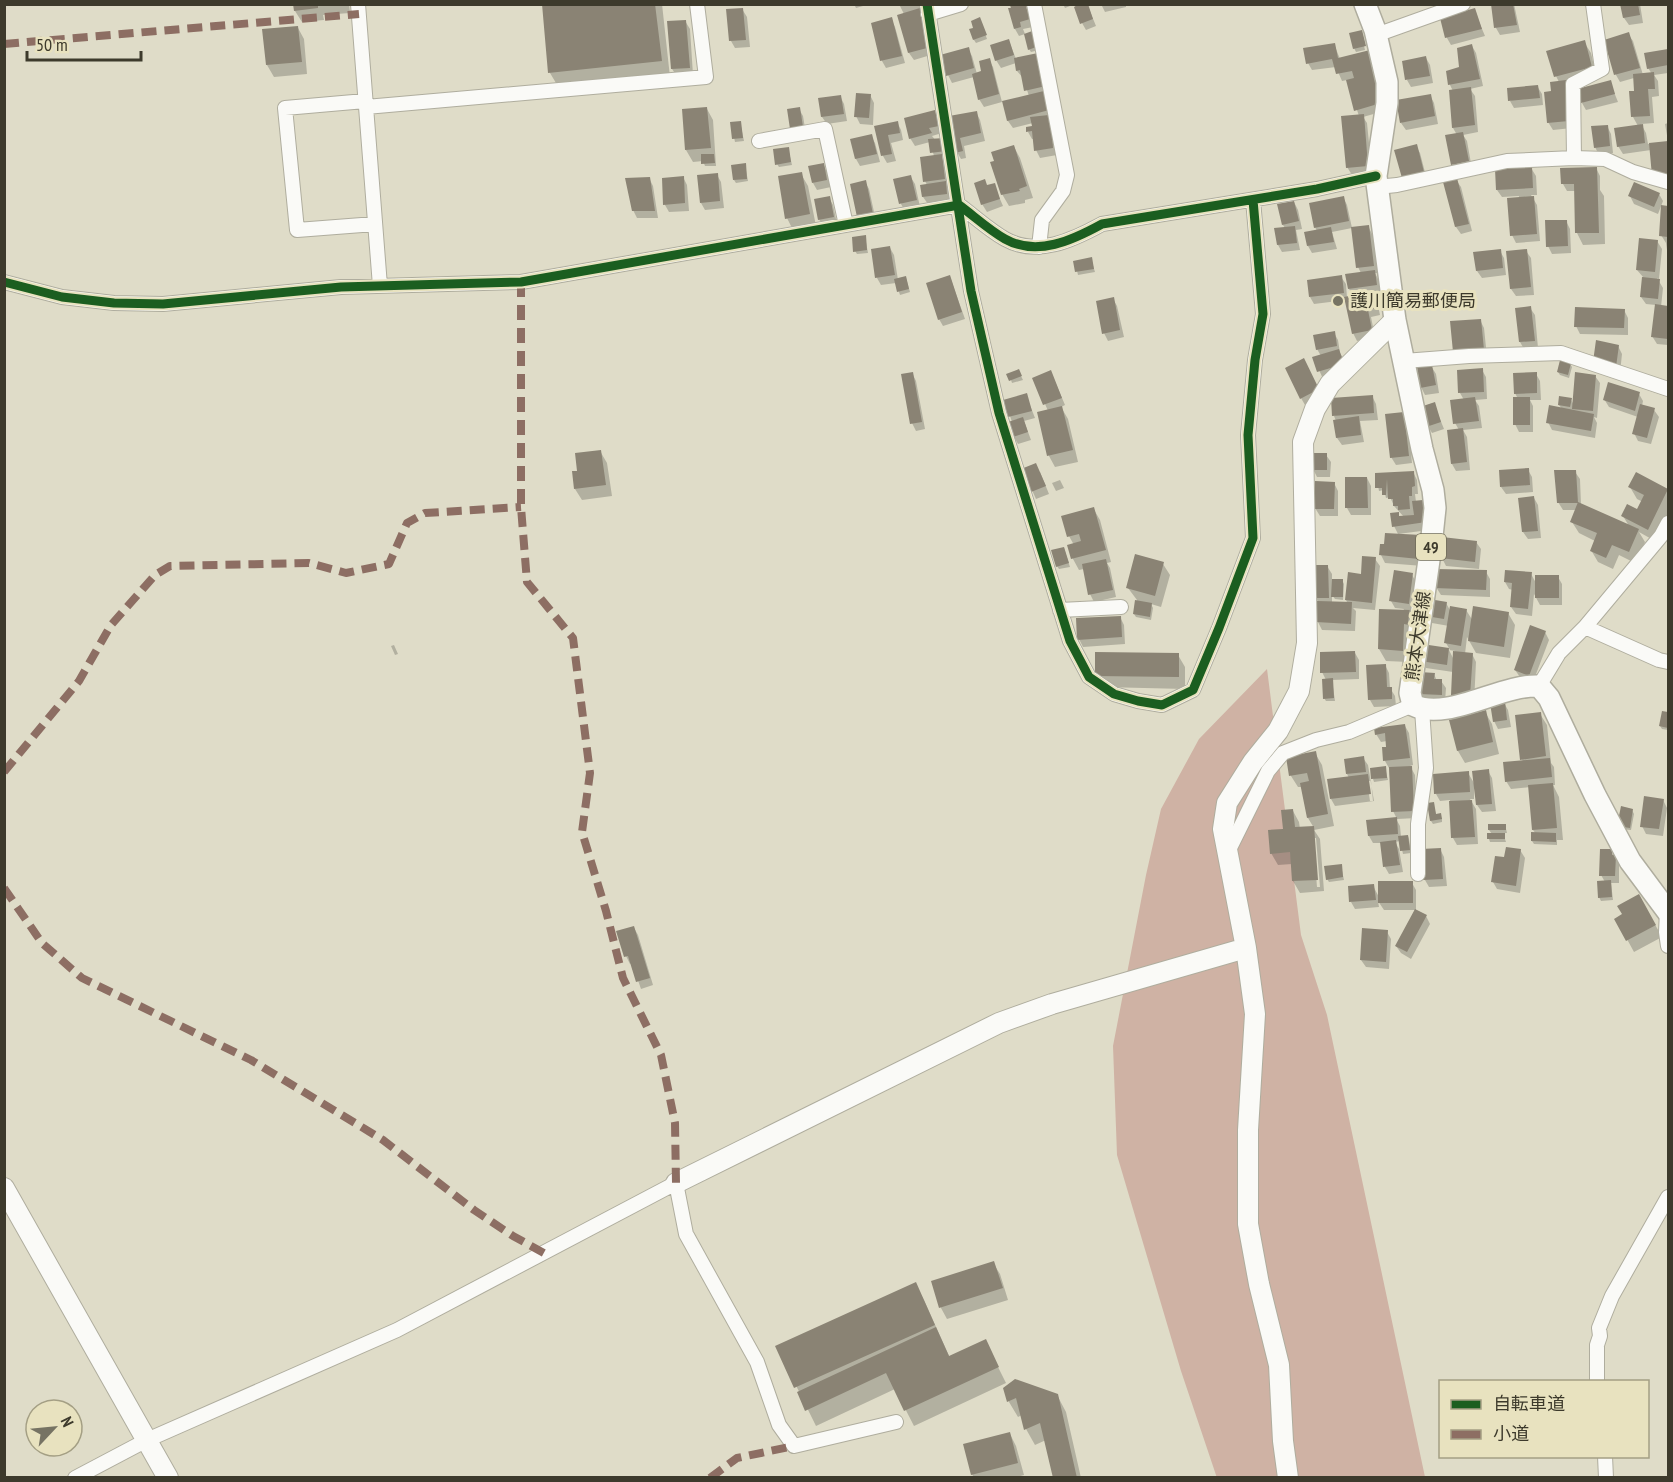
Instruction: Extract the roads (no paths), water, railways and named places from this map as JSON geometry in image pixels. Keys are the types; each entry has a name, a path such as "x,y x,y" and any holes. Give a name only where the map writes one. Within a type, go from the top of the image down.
{"main road":[{"name":"熊本大津線","path":"1365,4 1376,35 1387,82 1387,103 1376,182 1395,320 1422,448 1434,490 1435,508 1431,546 1410,693 1418,707"},
{"path":"1418,707 1458,707 1515,688 1539,686 1549,698 1595,795 1630,861 1668,911"}],"street":[{"path":"358,4 380,286"},
{"path":"375,224 297,230 285,108 366,104 706,77 697,4"},
{"path":"962,4 928,9 971,291 999,413 1070,641 1089,678 1114,694 1138,701 1162,705 1193,690 1220,628 1253,538 1248,435 1255,360 1263,314 1253,200"},
{"path":"1035,4 1067,175 1064,191 1042,220 1040,247"},
{"path":"1376,35 1462,4"},
{"path":"1574,158 1573,84 1602,69 1593,4"},
{"path":"759,141 825,129 846,225"},
{"path":"4,282 62,297 114,303 163,304 341,287 521,282 959,205 1003,238 1016,244 1040,247 1077,237 1102,224 1317,189 1376,182 1397,185 1507,161 1605,159 1633,172 1668,182"},
{"path":"1288,1478 1283,1441 1279,1365 1259,1284 1248,1224 1248,1130 1255,1014 1246,948 1223,829 1227,803 1253,762 1278,731 1299,691 1304,673 1307,643 1303,442 1315,409 1330,384 1395,320"},
{"path":"1404,361 1561,353 1668,389"},
{"path":"1539,686 1560,653 1585,627 1660,536 1668,523"},
{"path":"1060,610 1121,607"},
{"path":"1585,627 1668,662"},
{"path":"1228,852 1268,771 1282,753 1418,707 1426,768 1418,824 1418,874"},
{"path":"1668,911 1666,932 1668,946"},
{"path":"75,1478 147,1440 397,1330 676,1183 999,1023 1052,1004 1246,948"},
{"path":"676,1183 686,1234 757,1362 779,1425 794,1446 896,1422"},
{"path":"4,1188 168,1478"},
{"path":"1597,1380 1599,1328 1612,1296 1668,1197"},
{"path":"1605,1458 1606,1478"}],"place":[{"name":"護川簡易郵便局","path":"1338,301"}]}
